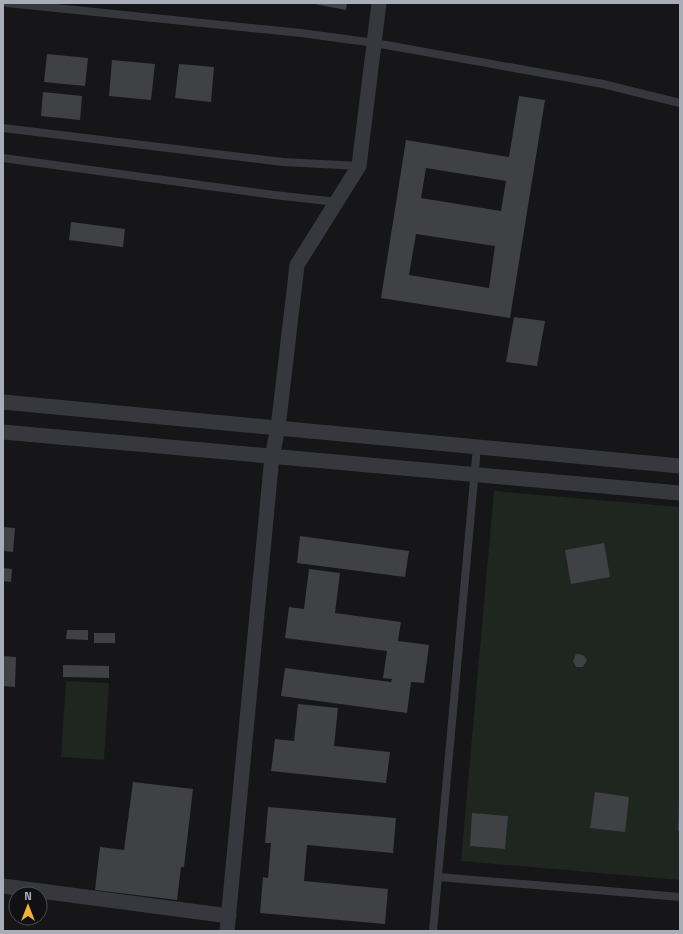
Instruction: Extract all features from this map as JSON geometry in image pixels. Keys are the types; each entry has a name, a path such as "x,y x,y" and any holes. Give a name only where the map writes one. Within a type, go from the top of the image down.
{"street":[{"path":"227,931 272,456 278,428 297,265 359,166 379,3"},
{"path":"3,402 680,466"},
{"path":"3,432 680,493"},
{"path":"3,886 229,916"}],"lane":[{"path":"7,3 301,33 375,43 603,84 680,103"},
{"path":"3,128 284,162 359,166"},
{"path":"3,158 266,194 337,202"},
{"path":"433,931 477,447"},
{"path":"438,877 680,897"}],"shaded area":[{"path":"494,491 680,507 680,880 461,861"},
{"path":"66,681 109,683 104,760 61,757"}],"building":[{"path":"309,3 347,3 346,10"},
{"path":"47,54 88,58 85,86 44,82"},
{"path":"112,60 155,64 151,100 109,96"},
{"path":"179,64 214,67 211,102 175,98"},
{"path":"43,92 82,96 80,120 41,116"},
{"path":"519,96 545,100 510,318 381,298 406,140 509,157","holes":["426,168 506,181 501,211 421,198","416,234 495,246 489,288 409,275"]},
{"path":"71,222 125,229 123,247 69,240"},
{"path":"514,317 545,321 537,366 506,362"},
{"path":"3,527 15,528 13,552 3,551"},
{"path":"300,536 409,551 405,577 297,563"},
{"path":"604,543 610,577 571,584 565,550"},
{"path":"3,568 12,569 11,582 3,581"},
{"path":"309,569 340,573 335,613 401,622 398,641 429,645 424,683 411,682 407,713 281,696 285,668 391,682 392,679 383,678 387,651 285,638 289,607 304,609"},
{"path":"67,630 88,630 88,640 66,639"},
{"path":"94,633 115,633 115,643 94,643"},
{"path":"576,654 583,655 587,660 583,667 576,667 573,661"},
{"path":"3,656 16,657 15,687 3,686"},
{"path":"63,665 109,666 109,678 63,677"},
{"path":"298,704 338,708 334,746 390,752 386,783 271,771 275,739 294,741"},
{"path":"133,782 193,789 184,867 181,867 177,900 95,890 100,847 124,850"},
{"path":"595,792 629,797 625,832 590,828"},
{"path":"680,804 680,833 678,830"},
{"path":"268,807 396,818 393,853 307,845 304,881 388,889 385,924 260,913 263,877 268,878 271,843 265,843"},
{"path":"472,813 508,816 505,849 470,846"}]}
